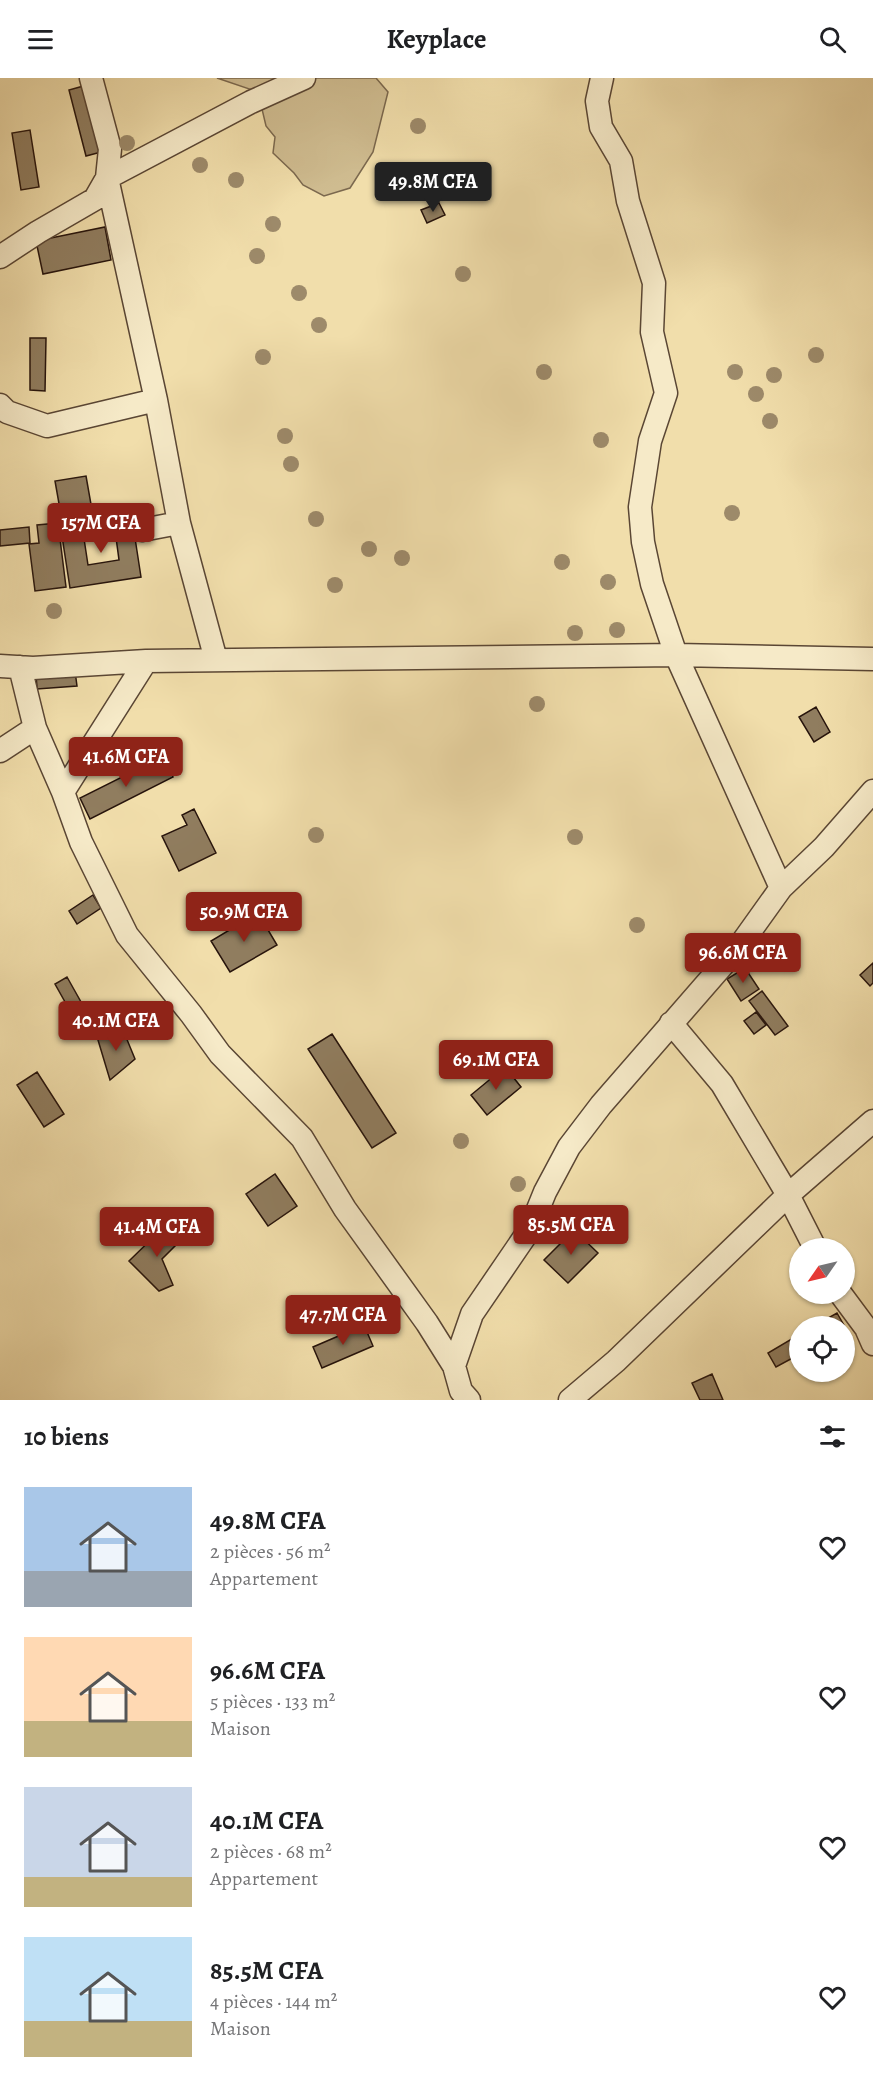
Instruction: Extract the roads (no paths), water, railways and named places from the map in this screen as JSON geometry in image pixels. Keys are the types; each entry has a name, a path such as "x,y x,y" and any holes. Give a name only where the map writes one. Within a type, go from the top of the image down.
{"street":[{"path":"91,78 110,149 107,178 156,400 179,523 216,660"},
{"path":"0,257 94,199 107,178 251,102 304,78"},
{"path":"602,78 597,101 601,127 621,161 628,201 654,283 652,332 666,393 650,441 640,507 643,542 652,584 676,655 781,888"},
{"path":"0,405 7,412 47,426 156,400"},
{"path":"142,530 179,523"},
{"path":"469,1400 461,1391 454,1366 427,1323 345,1209 302,1138 220,1054 127,935 81,842 63,792 10,667 146,661 676,655 873,659"},
{"path":"63,792 146,661"},
{"path":"0,752 34,728"},
{"path":"454,1366 472,1314 530,1229 545,1192 569,1147 670,1023 741,944 781,888 824,847 873,790"},
{"path":"670,1023 722,1084 788,1195 810,1238"},
{"path":"570,1400 616,1361 788,1195 873,1121"},
{"path":"848,1304 866,1328 873,1344"}]}
